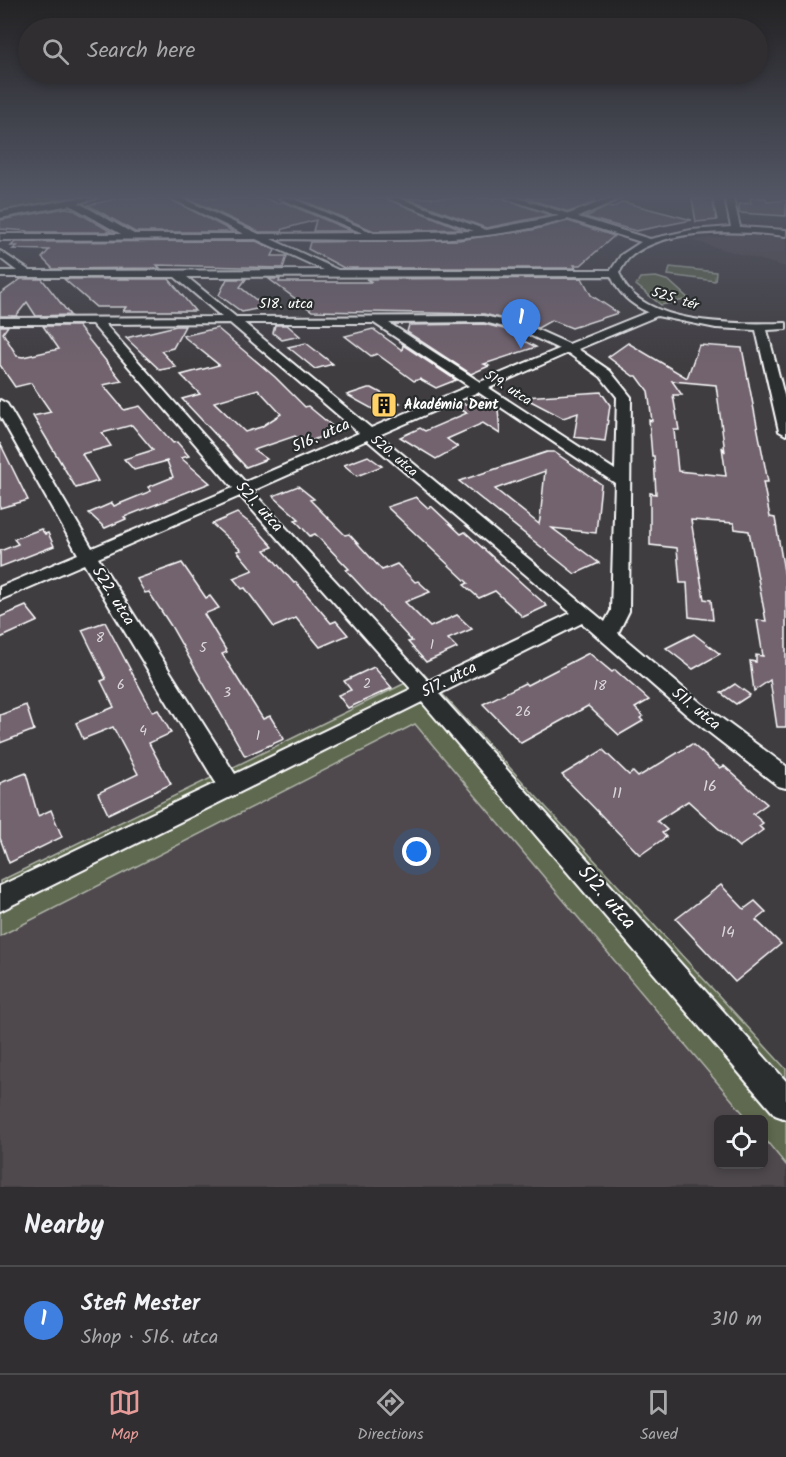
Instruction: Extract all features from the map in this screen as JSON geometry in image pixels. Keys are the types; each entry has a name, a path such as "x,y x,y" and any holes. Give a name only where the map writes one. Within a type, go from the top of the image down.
{"street":[{"path":"293,253 339,274"},
{"path":"0,274 614,273 622,259 631,253"},
{"path":"0,254 28,274"},
{"name":"525. tér","path":"614,273 617,285 625,294 657,312 704,323 761,327 786,326"},
{"name":"520. utca","path":"177,274 584,614"},
{"name":"516. utca","path":"0,594 477,386 657,312"},
{"name":"519. utca","path":"376,319 622,482"},
{"name":"518. utca","path":"0,321 484,319 531,330 567,349"},
{"name":"521. utca","path":"95,320 243,490 426,692"},
{"path":"761,327 786,431"},
{"path":"567,349 612,379 624,396 620,611 608,635 584,614"},
{"name":"522. utca","path":"0,404 88,556 230,785"},
{"name":"517. utca","path":"0,899 584,614"},
{"name":"511. utca","path":"608,635 695,710 786,779"},
{"name":"512. utca","path":"426,692 786,1104"}],"shaded area":[{"path":"738,253 786,253 786,267"},
{"path":"415,724 745,1115 714,1115 714,1169 768,1169 768,1143 786,1165 786,1187 0,1187 0,936"}],"green space":[{"path":"670,267 716,272 715,281 668,275"},
{"path":"656,277 669,281 689,299 661,305 636,285 640,278"},
{"path":"424,674 786,1069 786,1165 768,1143 768,1115 745,1115 415,724 0,936 0,881"}],"building":[{"path":"46,253 273,253 272,256 287,256 283,268 157,265 160,268 53,269 42,258"},
{"path":"316,253 594,253 581,265 574,265 576,268 344,268"},
{"path":"582,278 591,295 618,313 572,328 552,320 538,328 484,314 312,311 269,279 280,279 279,282 372,282 366,279"},
{"path":"21,279 42,279 70,315 36,316 27,302 16,316 0,316 0,294"},
{"path":"64,279 169,279 195,311 123,311 126,307 96,307"},
{"path":"227,279 246,279 240,287 265,307 242,312 219,295"},
{"path":"484,324 520,333 523,335 518,338 536,347 484,364 489,366 471,374 407,332 409,325"},
{"path":"275,325 287,325 300,336 282,340 273,333"},
{"path":"0,326 8,326 3,333 17,356 23,357 59,349 43,326 78,326 122,381 103,385 124,410 140,406 173,443 177,442 189,456 181,458 210,483 124,517 126,519 105,528 89,513 151,491 148,487 173,477 167,461 134,470 124,459 153,450 132,425 102,433 111,446 82,454 98,481 76,488 33,416 51,412 31,383 15,387 0,365"},
{"path":"185,326 173,348 161,351 176,367 160,370 126,338"},
{"path":"217,328 275,377 305,407 308,406 337,430 306,443 295,436 254,450 267,459 246,467 182,399 200,394 181,375 219,365 183,336","holes":["258,389 281,414 261,427 245,432 214,402"]},
{"path":"373,329 402,350 403,345 456,380 436,388 420,379 414,381 377,354 371,356 345,336"},
{"path":"306,343 333,364 315,369 288,347"},
{"path":"628,343 687,378 699,345 742,348 768,482 763,482 770,517 775,518 786,583 786,727 777,727 770,680 754,691 750,661 756,662 756,655 763,656 757,620 766,621 749,531 735,529 734,523 691,520 704,599 711,600 713,620 689,617 687,583 680,583 677,548 650,545 650,493 656,494 648,391 637,376 633,376 608,357","holes":["672,381 716,385 726,476 678,471 674,430 679,430 673,395 682,395"]},
{"path":"368,388 400,403 378,412 347,395"},
{"path":"601,392 610,405 605,441 574,437 578,413 563,418 523,397"},
{"path":"459,403 498,409 500,434 483,423 447,439 458,447 436,459 400,437 420,428 425,431 467,413 453,405"},
{"path":"0,443 28,500 0,508"},
{"path":"547,452 554,452 601,484 596,533 552,528 599,563 575,574 459,481","holes":["545,471 539,524 495,489"]},
{"path":"368,456 382,466 357,476 344,465"},
{"path":"298,486 314,499 310,500 345,535 349,534 382,570 397,564 415,582 418,581 430,592 405,602 430,627 457,615 472,629 448,639 457,648 426,662 408,642 412,641 346,570 349,569 315,534 310,536 295,520 299,519 273,496"},
{"path":"416,497 428,508 431,506 461,534 465,532 547,606 523,617 495,591 479,598 464,585 468,583 387,507"},
{"path":"237,513 256,528 273,547 265,550 294,583 296,582 331,623 336,621 348,635 320,647 296,618 274,627 245,588 242,589 233,578 253,570 237,551 241,550 212,524"},
{"path":"41,529 45,534 48,533 54,546 0,567 0,551 18,544 14,539"},
{"path":"182,563 206,598 210,596 219,608 204,614 227,652 222,654 263,719 270,716 284,739 245,756 171,626 149,592 145,593 137,579"},
{"path":"26,606 38,621 0,638 0,617"},
{"path":"105,622 153,712 158,710 171,733 149,743 171,784 108,814 98,793 138,774 113,727 83,739 76,723 114,707 101,681 106,679 82,630"},
{"path":"694,634 720,654 693,669 666,648"},
{"path":"589,653 612,672 615,670 649,700 635,708 643,716 640,718 643,721 619,735 588,706 521,743 483,704 525,683 527,685"},
{"path":"374,667 392,688 348,708 338,695 351,690 344,681"},
{"path":"735,684 750,695 736,704 721,693"},
{"path":"26,705 34,730 0,743 0,715"},
{"path":"692,744 720,768 724,766 767,804 753,814 763,823 759,826 763,830 739,847 688,801 657,821 667,830 662,833 666,837 640,855 562,775 603,750 629,775 633,772 638,777"},
{"path":"26,773 38,816 51,810 62,837 9,863 0,838 0,783"},
{"path":"721,885 744,909 755,901 766,912 756,920 781,944 735,982 676,919"}],"place":[{"name":"Stefi Mester","path":"521,349"},
{"name":"Akadémia Dent","path":"384,405"}]}
